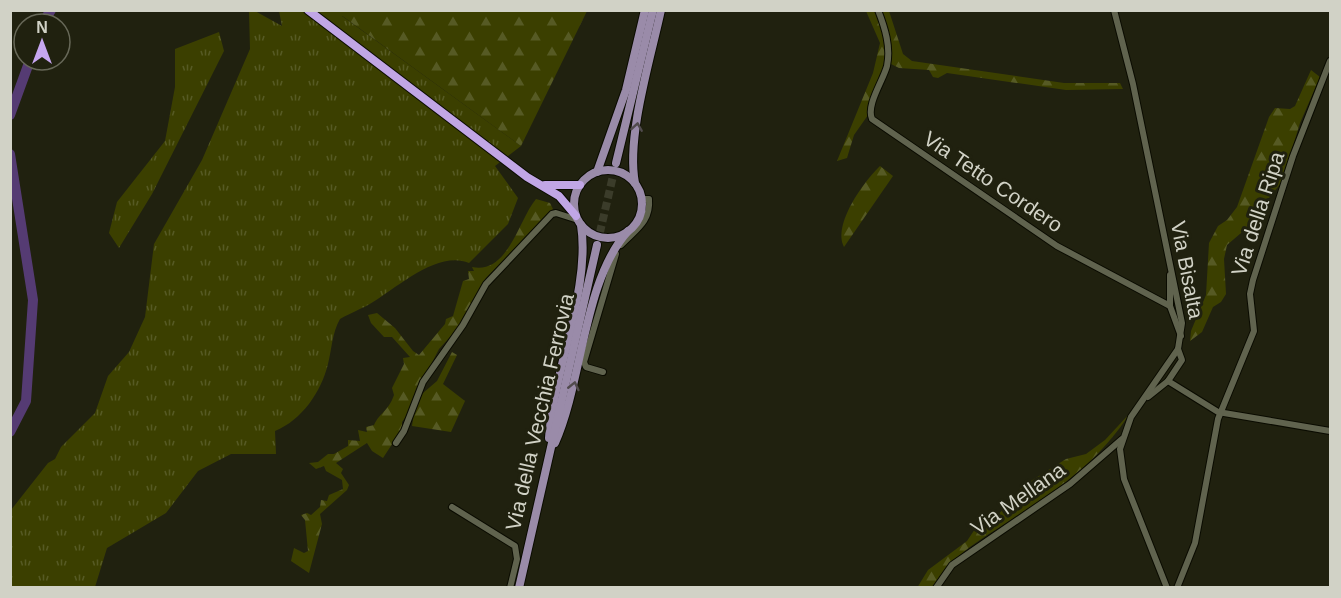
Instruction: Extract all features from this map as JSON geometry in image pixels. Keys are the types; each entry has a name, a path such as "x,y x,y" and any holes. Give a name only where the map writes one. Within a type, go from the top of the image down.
{"highway":[{"path":"308,10 527,177 559,196 578,220"},
{"path":"539,184 554,187 580,185"}],"main road":[{"path":"547,461 552,408 584,239 574,200 580,185 597,172 620,109 645,10"},
{"path":"616,163 652,10"},
{"path":"547,461 563,426 604,273 616,245 640,214 641,199 635,185 633,168 637,131 661,10"},
{"path":"597,172 618,172 635,185"},
{"path":"578,220 593,235 614,237 628,231"},
{"name":"Via della Vecchia Ferrovia","path":"519,588 597,245"}],"street":[{"name":"Via Tetto Cordero","path":"878,10 888,52 887,65 872,108 872,119 1057,246 1170,306"},
{"name":"Via Bisalta","path":"1114,10 1133,84 1181,314 1181,336 1178,349 1131,417 1122,439 1120,458 1124,479 1167,588"},
{"name":"Via della Ripa","path":"1177,588 1195,543 1218,419 1254,331 1250,294 1253,280 1293,156 1330,61"},
{"path":"603,372 586,367 585,358 615,255 624,242 639,230 648,214 649,199 641,199"},
{"path":"396,443 404,431 423,382 463,325 486,284 552,214 556,213 578,220"},
{"path":"1171,271 1170,306 1181,336"},
{"path":"1145,398 1168,381 1182,360 1178,349"},
{"path":"1168,381 1222,412 1330,431"},
{"name":"Via Mellana","path":"936,588 952,565 1070,484 1122,439"},
{"path":"452,507 515,546 517,559 510,588"}],"green space":[{"path":"368,10 587,11 521,146 341,15"},
{"path":"249,11 255,11 282,26 279,11 368,11 342,16 521,146 495,166 518,198 508,224 469,263 457,260 432,266 340,319 321,385 309,404 294,420 275,431 276,454 231,454 198,471 166,513 107,548 95,587 11,588 11,510 48,463 55,459 61,447 95,413 108,376 129,352 145,317 154,244 202,160 250,49"},
{"path":"866,11 889,11 903,54 912,61 1064,83 1120,83 1123,89 1066,90 947,73 938,78 933,77 929,70 899,68 887,62 868,115 854,135 847,158 837,161 873,73 880,43"},
{"path":"219,32 224,51 152,194 119,248 109,233 117,202 165,141 175,87 175,49"},
{"path":"1311,70 1320,77 1300,123 1282,182 1269,198 1262,215 1227,245 1224,259 1226,294 1221,302 1213,307 1202,332 1190,341 1191,331 1206,295 1209,243 1218,226 1227,220 1237,207 1269,117 1275,108 1290,109 1295,106"},
{"path":"880,166 893,176 844,247 841,238 846,216 858,192"},
{"path":"536,199 550,203 553,209 486,278 459,327 439,349 412,401 417,402 423,393 437,381 452,352 457,355 443,384 465,401 451,432 412,426 414,413 409,412 402,422 402,429 383,458 372,451 367,443 336,463 343,469 341,473 349,485 347,490 320,514 322,524 309,573 291,561 294,548 304,553 308,551 305,520 301,515 307,513 311,515 320,507 321,500 327,501 329,495 343,489 342,480 326,471 324,466 316,469 309,463 318,462 328,454 334,454 348,446 348,440 360,441 358,430 367,432 366,427 374,425 389,405 394,395 392,388 404,364 403,358 410,357 392,337 384,337 371,323 368,315 377,313 395,328 413,351 419,355 445,324 446,319 453,316 463,281 469,279 468,271 474,271 472,267 484,267 495,263 504,254"},
{"path":"1131,412 1107,444 1082,469 960,555 950,564 933,587 917,588 928,570 967,541 979,523 998,515 1023,486 1066,459 1086,454 1105,440"}],"waterway":[{"path":"10,115 26,72"},
{"path":"10,154 33,300 26,401 10,432"}],"tunnel":[{"path":"597,245 616,163"}]}
